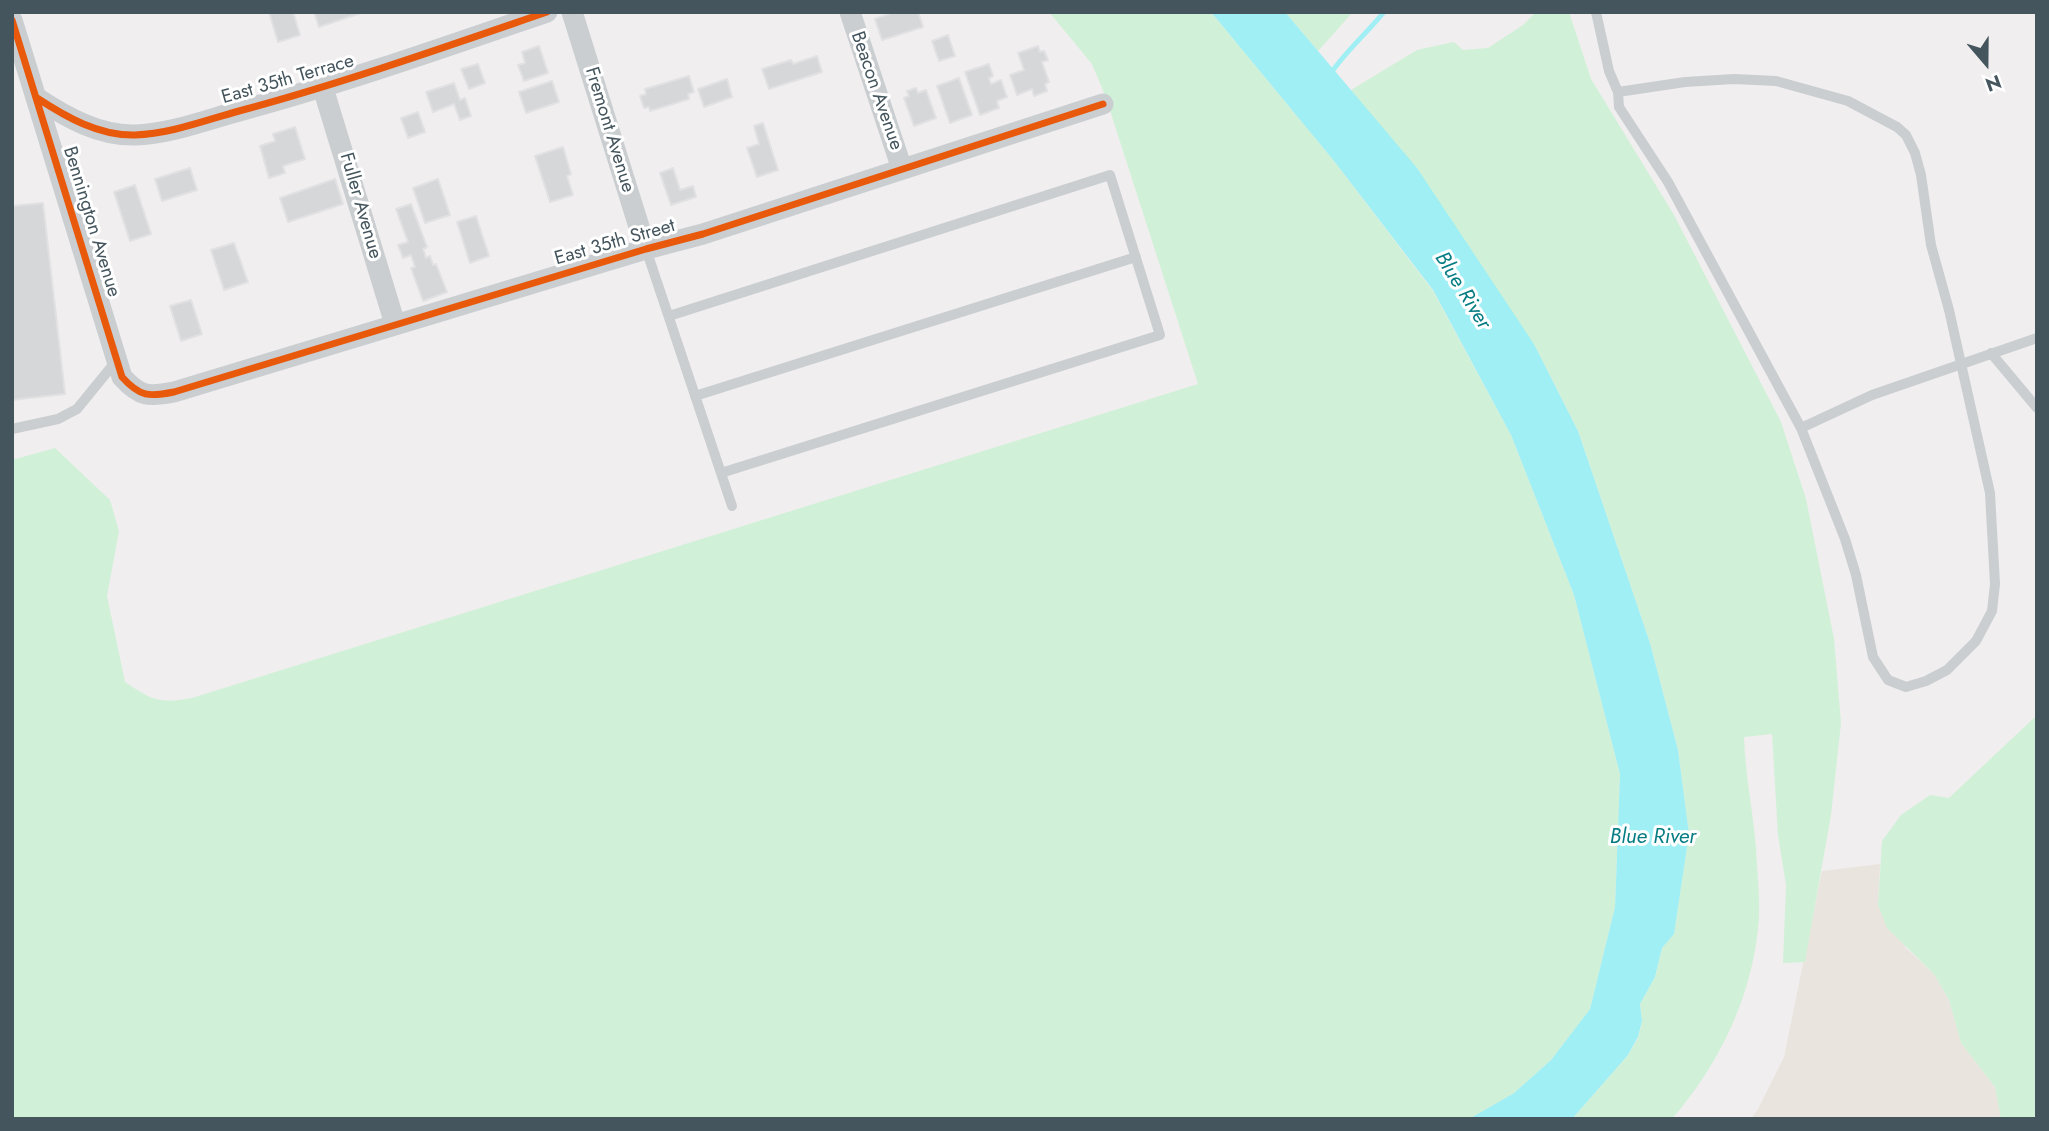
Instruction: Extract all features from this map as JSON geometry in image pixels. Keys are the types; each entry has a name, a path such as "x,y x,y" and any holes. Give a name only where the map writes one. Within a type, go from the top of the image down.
{"street":[{"name":"East 35th Terrace","path":"37,98 71,120 104,130 134,135 167,130 323,89 548,12"},
{"name":"Fremont Avenue","path":"572,12 646,248"},
{"name":"Beacon Avenue","path":"850,12 902,169"},
{"name":"Bennington Avenue","path":"12,20 19,61 37,98 122,377 134,389"},
{"name":"Fuller Avenue","path":"323,89 395,324"},
{"name":"East 35th Street","path":"134,389 152,397 174,392 646,248 703,234 1103,104"}],"lane":[{"path":"1596,12 1609,71 1618,92 1619,107 1668,182 1801,428 1845,539 1856,575 1873,657 1888,680 1906,687 1926,681 1947,670 1976,641 1992,611 1995,584 1990,493 1931,245 1921,175 1915,153 1906,135 1897,127 1847,102 1776,81 1734,79 1685,82 1618,92"},
{"path":"669,316 1110,174 1160,335 721,473"},
{"path":"646,248 732,506"},
{"path":"695,396 1136,257"},
{"path":"1801,428 1872,395 2037,338"},
{"path":"1991,354 2037,408"},
{"path":"12,429 58,419 76,409 117,360"}],"shaded area":[{"path":"1880,864 1878,905 1906,948 1934,974 1949,1000 1961,1043 1995,1087 2001,1119 1751,1119 1784,1057 1822,871"}],"green space":[{"path":"1049,12 1211,12 1334,161 1433,291 1511,435 1574,595 1620,774 1615,907 1590,1009 1551,1060 1514,1093 1469,1119 12,1119 12,460 55,448 110,500 119,531 107,596 125,682 149,697 171,701 192,698 1198,384 1105,95 1092,64"},
{"path":"1285,12 1353,12 1318,51"},
{"path":"1536,12 1569,12 1591,79 1674,215 1781,422 1806,499 1834,639 1841,723 1831,815 1805,962 1783,963 1786,885 1778,835 1772,734 1744,737 1759,891 1756,945 1742,999 1720,1050 1690,1097 1672,1119 1572,1119 1628,1055 1638,1038 1642,1021 1640,1004 1655,977 1662,948 1674,933 1689,834 1678,750 1650,643 1578,431 1534,344 1351,90 1417,50 1454,42 1463,50 1488,48 1523,25"},
{"path":"2037,715 2037,1119 2001,1119 1995,1087 1961,1043 1949,1000 1934,974 1887,928 1878,905 1882,841 1901,815 1930,795 1949,798"}],"water":[{"name":"Blue River","path":"1211,12 1285,12 1417,168 1534,344 1578,431 1650,643 1678,750 1689,834 1674,934 1662,948 1655,977 1640,1004 1642,1021 1638,1037 1628,1055 1572,1119 1469,1119 1514,1093 1551,1060 1590,1009 1615,907 1620,774 1574,595 1511,435 1433,290 1334,161"}],"building":[{"path":"269,12 293,12 300,35 278,42"},
{"path":"314,12 364,12 319,27"},
{"path":"894,12 918,12 923,27 882,40 875,19"},
{"path":"948,35 955,56 939,61 932,41"},
{"path":"539,46 548,73 524,81 518,65 525,63 522,52"},
{"path":"1038,46 1048,60 1042,62 1049,82 1045,84 1047,91 1034,96 1032,89 1017,95 1010,75 1024,70 1018,53"},
{"path":"817,56 822,72 769,89 762,69 791,60 793,64"},
{"path":"478,64 485,83 469,89 461,69"},
{"path":"989,64 993,76 989,78 991,84 1001,80 1007,97 997,101 999,108 980,115 965,72"},
{"path":"689,76 694,92 688,94 689,99 650,111 649,107 644,108 640,96 646,94 645,89"},
{"path":"959,78 972,115 950,123 937,86"},
{"path":"727,79 732,97 704,107 698,89"},
{"path":"552,81 559,102 526,113 519,92"},
{"path":"454,83 460,100 465,98 471,116 460,120 454,104 433,112 426,92"},
{"path":"916,88 918,93 926,90 936,118 914,126 904,98 909,96 907,91"},
{"path":"418,112 425,132 408,138 401,118"},
{"path":"763,123 778,170 757,177 747,148 759,144 754,126"},
{"path":"295,127 305,159 283,166 285,173 269,178 260,146 275,141 273,134"},
{"path":"563,147 571,174 567,176 573,195 550,202 535,156"},
{"path":"190,168 197,190 162,201 155,179"},
{"path":"673,168 680,190 693,186 696,197 671,205 660,173"},
{"path":"335,179 343,204 288,222 280,198"},
{"path":"438,179 450,215 425,223 413,188"},
{"path":"135,185 151,234 130,241 114,192"},
{"path":"43,203 65,394 12,400 12,206"},
{"path":"411,204 427,247 423,249 426,258 430,256 433,265 436,264 447,292 423,301 411,268 415,267 411,255 403,258 398,245 408,242 396,209"},
{"path":"476,216 489,256 470,263 457,222"},
{"path":"234,243 248,282 224,290 211,250"},
{"path":"191,300 202,334 181,341 170,306"}],"waterway":[{"path":"1331,73 1384,12"}],"cycle path":[{"path":"37,98 96,129 135,135 161,132 317,89 547,12"},
{"path":"12,20 122,377 140,392 151,395 174,392 703,234 1103,104"}]}
